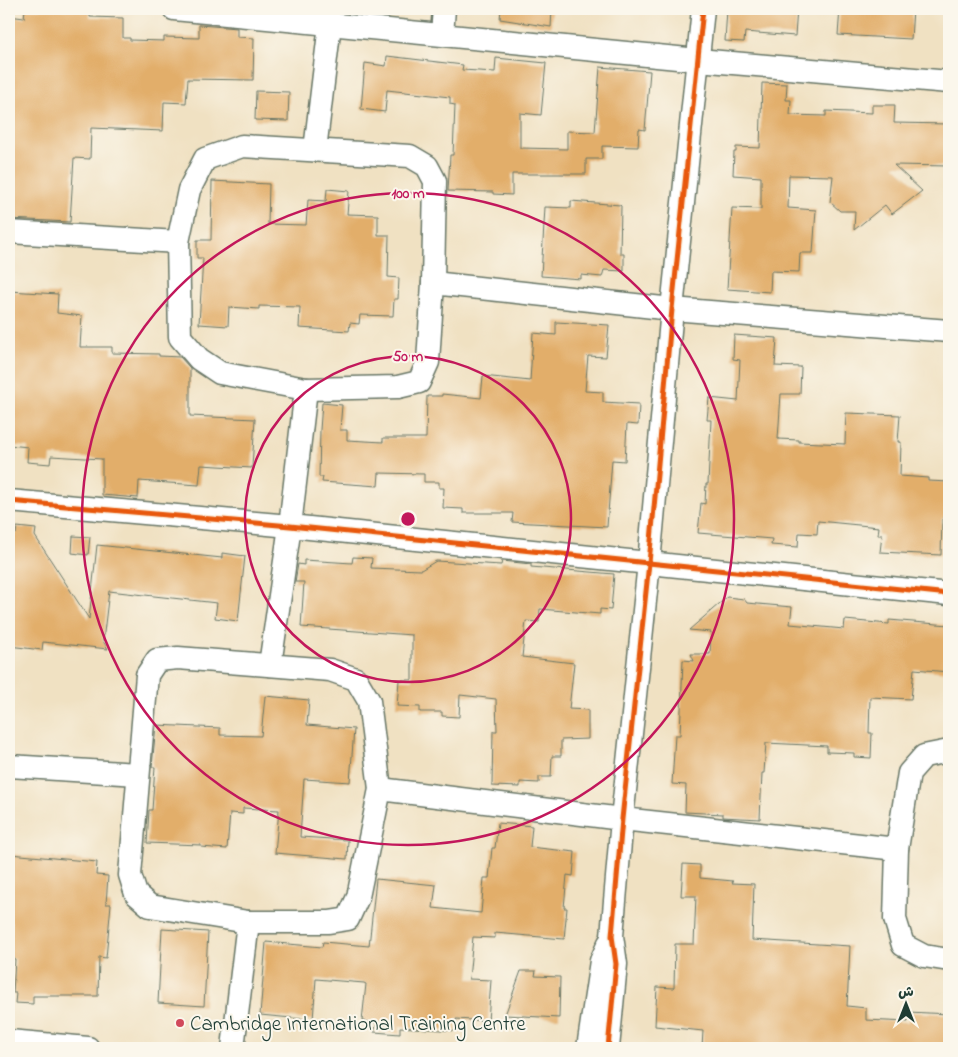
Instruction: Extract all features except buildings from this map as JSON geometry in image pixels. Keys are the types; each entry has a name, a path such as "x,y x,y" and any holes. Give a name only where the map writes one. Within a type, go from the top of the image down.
{"street":[{"path":"174,9 211,10 330,24 698,60 949,82"},
{"path":"442,34 444,9"},
{"path":"593,1047 601,961 612,936 672,309 703,9"},
{"path":"315,150 330,24"},
{"path":"242,146 410,156 426,166 435,181 433,283 428,362 419,382 398,388 306,389 220,373 199,359 180,337 178,242 189,190 205,159 242,146"},
{"path":"9,232 178,242"},
{"path":"433,283 672,309 949,331"},
{"path":"270,665 290,526 306,389"},
{"path":"9,500 290,526 949,594"},
{"path":"178,658 330,670 356,679 369,701 380,789 358,897 348,919 329,922 248,922 150,906 136,894 130,875 138,774 147,674 157,660 178,658"},
{"path":"949,751 924,756 909,773 897,849 895,919 903,945 924,956 949,960"},
{"path":"9,766 138,774"},
{"path":"380,789 622,820 897,849"},
{"path":"233,1048 248,922"},
{"path":"9,1041 88,1048"}],"cycle path":[{"path":"608,1048 616,964 612,936 622,819 703,9"},
{"path":"9,501 290,526 949,594"}],"place":[{"name":"Cambridge International Training Centre","path":"180,1023"}]}
